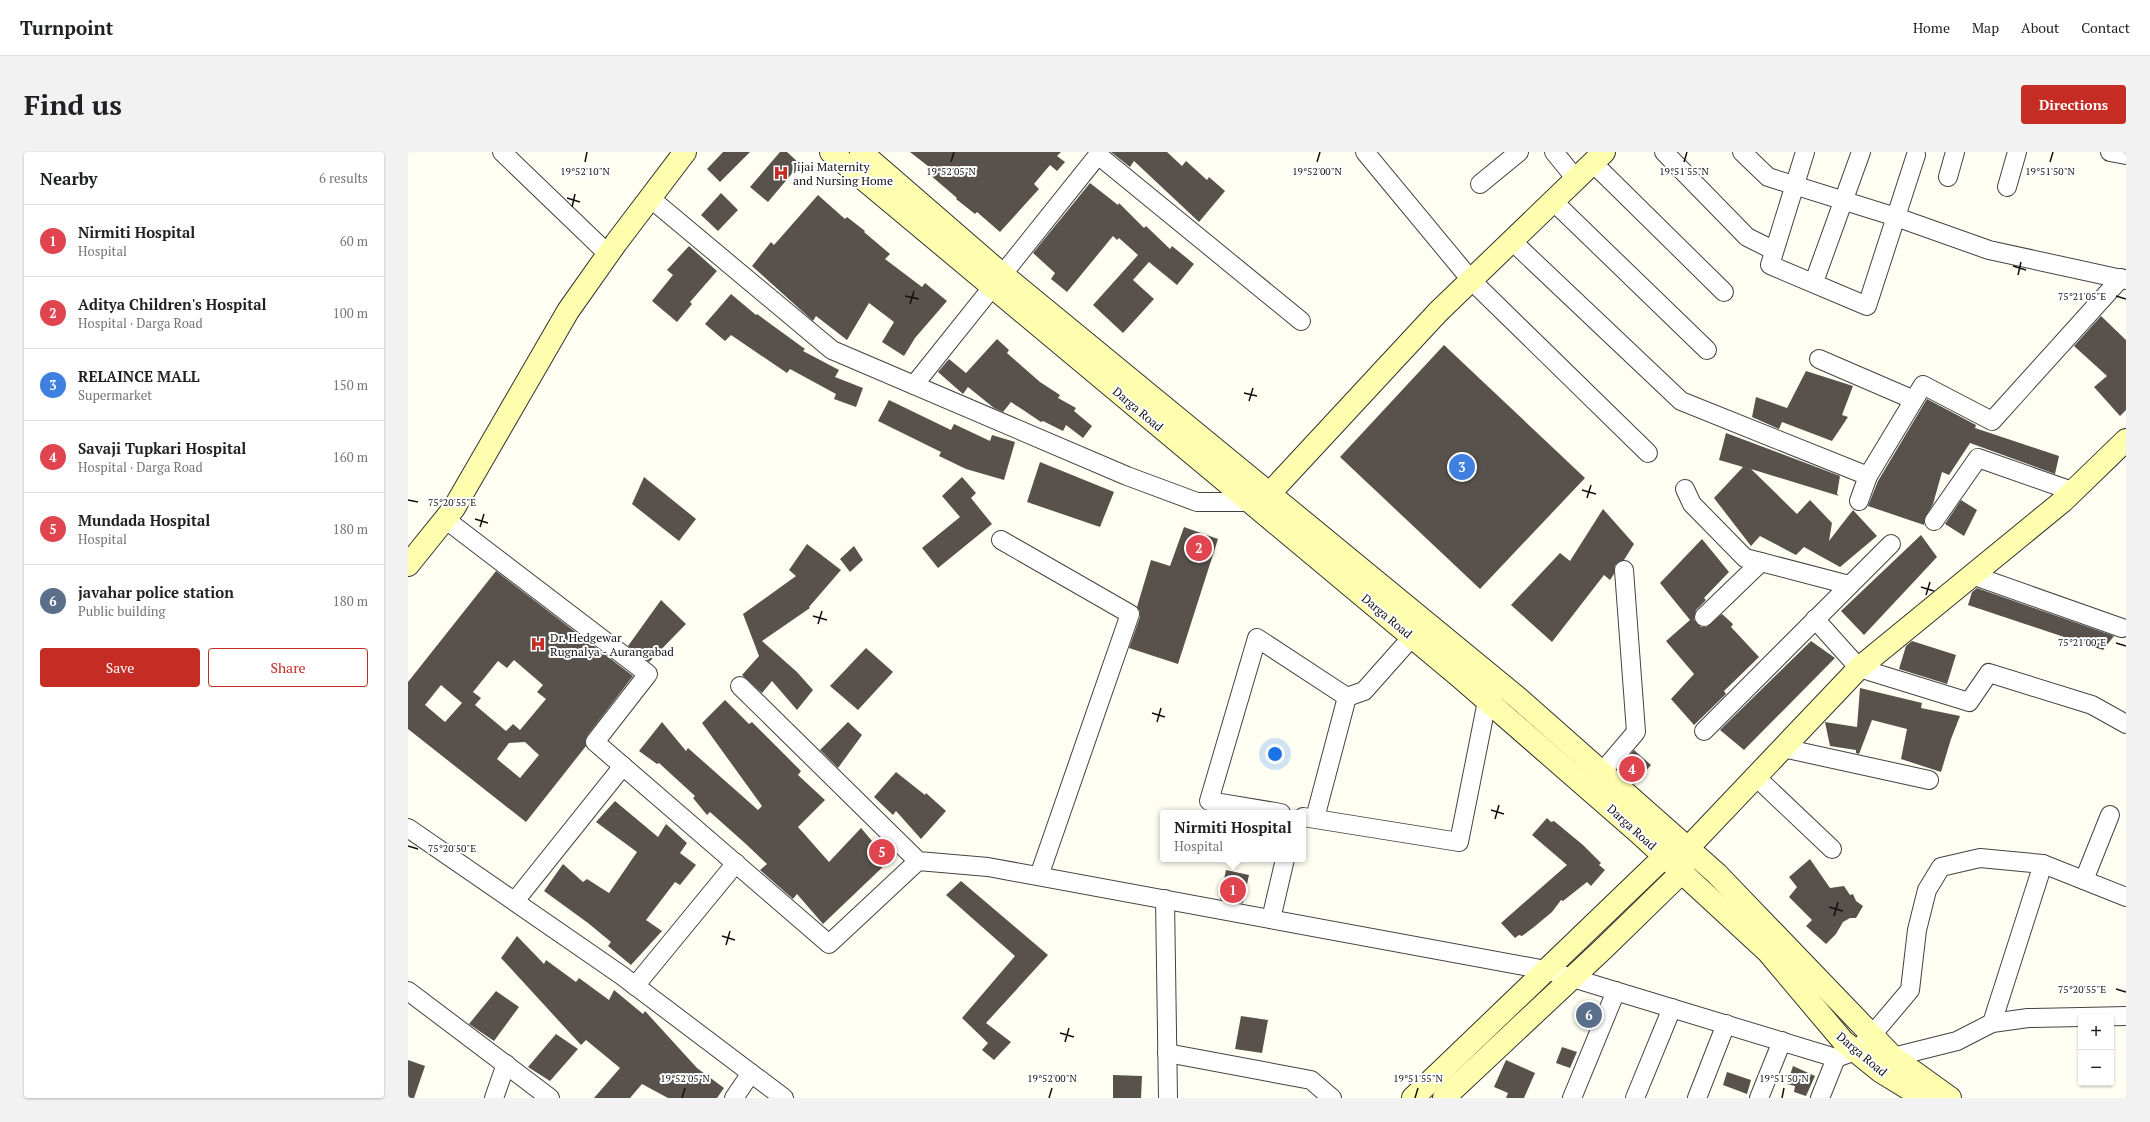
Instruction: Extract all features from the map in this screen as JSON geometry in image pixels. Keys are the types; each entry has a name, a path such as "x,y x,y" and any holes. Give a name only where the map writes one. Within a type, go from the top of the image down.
{"main road":[{"path":"408,565 454,508 568,312 608,254 685,152"},
{"name":"Darga Road","path":"831,152 998,280 1270,493 1500,683 1717,874 1892,1057 1950,1098"},
{"name":"Darga Road","path":"862,152 998,280 1250,502 1412,637 1665,856 1768,952 1843,1041 1846,1054 1880,1071 1924,1098"},
{"path":"1270,493 1438,312 1599,158"},
{"path":"1413,1098 1665,856 1688,848 1859,668 2072,491 2126,440"},
{"path":"1444,1098 1682,872 1688,848"}],"street":[{"path":"502,152 608,254"},
{"path":"1365,152 1471,280 1648,452"},
{"path":"1480,184 1519,152"},
{"path":"1554,152 1576,179"},
{"path":"1664,152 1747,238 1773,250"},
{"path":"1742,152 1768,177 1896,217 1989,250 2123,279"},
{"path":"1805,152 1773,250 1770,265 1814,282 1867,306 1916,155"},
{"path":"1814,282 1861,152"},
{"path":"1948,177 1955,152"},
{"path":"2007,187 2017,152"},
{"path":"2110,152 2126,156"},
{"path":"914,385 1098,155 1301,321"},
{"path":"1599,158 1724,292"},
{"path":"650,198 832,350 1127,476 1197,502 1250,502 1270,493"},
{"path":"1554,201 1707,350"},
{"path":"1512,241 1681,401 1868,476"},
{"path":"1860,501 1868,476 1923,385 1992,421 2123,279"},
{"path":"1818,359 1914,400"},
{"path":"1934,521 1978,458 2072,491"},
{"path":"1686,489 1692,504 1744,558 1849,585"},
{"path":"445,519 648,674 595,742 829,944 918,861"},
{"path":"1001,540 1130,614 1039,876"},
{"path":"1704,731 1891,544"},
{"path":"1704,616 1761,562"},
{"path":"1602,772 1636,732 1624,570"},
{"path":"1972,575 2122,628"},
{"path":"1815,619 1859,668 1969,702 1990,673 2092,706 2126,724"},
{"path":"1347,697 1364,691 1412,637"},
{"path":"1263,810 1209,801 1258,638 1347,697"},
{"path":"1347,697 1309,818 1458,842 1487,701 1500,683"},
{"path":"740,686 918,861 988,867 1546,970 1782,1041 1846,1054"},
{"path":"1783,748 1929,780"},
{"path":"515,901 623,766"},
{"path":"1756,777 1832,849"},
{"path":"2084,880 2110,815"},
{"path":"408,828 636,986 784,1098"},
{"path":"1820,1098 1846,1054 1872,1035 1910,990 1917,930 1926,890 1941,868 1980,858 2043,864 2126,897"},
{"path":"1271,919 1284,862"},
{"path":"636,986 736,863"},
{"path":"1992,1022 2043,864"},
{"path":"1165,899 1168,1098"},
{"path":"408,991 550,1098"},
{"path":"1572,1098 1616,991"},
{"path":"1635,1098 1672,1008"},
{"path":"2114,1016 2126,1016"},
{"path":"1892,1057 1957,1041 1992,1022 2028,1018 2078,1017"},
{"path":"1697,1098 1726,1024"},
{"path":"1759,1098 1782,1041"},
{"path":"1167,1053 1311,1080 1332,1098"},
{"path":"494,1098 506,1064"},
{"path":"734,1098 750,1073"}],"building":[{"path":"723,152 750,152 720,182 707,169"},
{"path":"780,152 787,152 800,164 768,202 750,187"},
{"path":"910,152 1061,152 1057,156 1065,162 1057,171 1050,165 1034,184 1039,189 1000,232 977,212 975,214 956,199 957,198 929,174 933,170"},
{"path":"1111,152 1167,152 1182,166 1186,161 1207,180 1209,177 1225,191 1199,222 1134,161 1130,167"},
{"path":"1090,183 1118,205 1119,203 1144,228 1146,226 1170,249 1172,246 1194,264 1177,285 1149,262 1133,280 1154,299 1123,333 1093,305 1138,255 1119,238 1117,240 1113,236 1067,292 1051,279 1055,273 1033,253"},
{"path":"721,193 738,210 718,231 701,215"},
{"path":"818,195 845,219 847,217 865,231 864,232 890,254 885,259 922,287 925,283 947,301 915,338 904,356 882,342 894,322 869,303 847,340 816,316 813,321 752,266 771,242 774,245"},
{"path":"689,246 717,271 690,302 692,304 677,322 652,301 673,275 667,270"},
{"path":"731,294 756,315 757,314 805,349 803,351 839,370 835,377 863,388 856,407 834,399 836,394 790,369 787,373 731,335 725,341 705,324"},
{"path":"2101,316 2126,340 2126,410 2120,416 2094,387 2107,376 2074,346"},
{"path":"997,339 1009,350 1007,353 1040,382 1060,395 1058,398 1076,408 1074,411 1092,426 1083,438 1066,425 1063,431 1043,421 1041,422 1011,402 1003,412 994,408 968,387 963,394 938,372 949,359 966,373"},
{"path":"1444,345 1585,478 1480,589 1340,457"},
{"path":"1806,371 1853,386 1842,415 1848,417 1832,441 1782,422 1779,429 1752,417 1756,397 1787,408"},
{"path":"1927,399 1976,425 1975,428 2059,456 2055,474 1970,443 1949,475 1942,472 1933,504 1924,520 1924,525 1868,506 1878,481"},
{"path":"889,400 951,430 954,424 990,441 992,435 1015,442 1004,480 966,469 939,456 941,452 878,421"},
{"path":"1726,433 1840,476 1837,494 1839,496 1751,469 1797,514 1810,500 1832,523 1829,541 1853,510 1877,536 1840,567 1804,547 1796,555 1760,536 1751,546 1714,498 1743,467 1719,460"},
{"path":"1040,462 1114,492 1100,527 1027,502"},
{"path":"644,477 696,519 679,541 632,504"},
{"path":"962,477 976,493 971,498 992,524 938,568 922,548 960,517 942,496"},
{"path":"1961,500 1977,510 1964,536 1945,524"},
{"path":"1603,509 1634,544 1624,560 1615,565 1614,574 1610,580 1604,575 1552,642 1511,605 1560,553 1570,561"},
{"path":"1184,527 1218,539 1178,664 1129,648 1140,617 1140,612 1137,607 1151,560 1170,566"},
{"path":"1921,535 1937,557 1864,635 1841,611"},
{"path":"1702,539 1729,572 1704,598 1706,600 1696,610 1694,620 1701,627 1706,627 1722,614 1733,624 1731,627 1759,657 1724,691 1726,694 1694,725 1671,699 1694,674 1666,641 1690,620 1660,583"},
{"path":"807,544 841,570 809,607 810,608 762,641 797,672 813,690 797,710 772,681 762,693 742,675 759,656 743,614 796,576 789,570"},
{"path":"854,546 863,560 850,572 840,559"},
{"path":"496,571 633,676 587,736 585,741 586,746 526,822 408,729 408,682","holes":["514,660 543,685 537,692 546,699 520,730 513,724 506,731 475,705 481,698 473,692 498,661 507,668","441,685 462,703 445,722 425,705","525,742 539,755 520,778 497,759 509,743"]},
{"path":"1977,588 2114,636 2103,650 1968,605 1972,592"},
{"path":"661,600 686,624 649,662 628,646"},
{"path":"1811,641 1835,658 1744,750 1720,730"},
{"path":"1912,641 1956,655 1947,684 1899,669 1906,646"},
{"path":"866,648 893,672 858,710 830,686"},
{"path":"1860,688 1922,703 1921,708 1960,716 1941,772 1901,759 1907,729 1872,720 1859,754 1856,753 1856,750 1830,746 1825,722 1857,727"},
{"path":"725,700 749,724 752,722 801,771 798,775 825,800 798,827 829,862 861,828 889,861 823,924 797,894 793,899 760,870 767,864 710,812 707,815 693,798 695,796 659,763 657,764 639,751 662,722 686,751 688,748 758,810 762,806 702,723"},
{"path":"848,722 862,735 838,768 820,750"},
{"path":"1634,750 1651,765 1634,784 1618,770"},
{"path":"896,772 925,795 926,793 946,811 921,839 896,811 893,815 874,797"},
{"path":"615,801 658,837 666,824 687,843 680,853 696,865 680,885 675,882 646,920 662,931 631,965 608,946 611,942 544,891 563,864 583,882 587,879 609,893 637,852 596,822"},
{"path":"1547,818 1551,822 1554,821 1583,845 1601,863 1599,865 1605,870 1591,886 1587,882 1563,901 1561,900 1552,912 1534,927 1522,936 1519,935 1515,938 1501,923 1567,865 1532,835"},
{"path":"1810,859 1830,888 1844,886 1850,895 1853,894 1856,901 1863,906 1856,918 1850,918 1843,922 1836,934 1826,944 1806,926 1812,920 1789,897 1797,887 1789,877"},
{"path":"1226,870 1249,875 1243,903 1220,899"},
{"path":"961,881 1048,955 986,1023 1011,1042 994,1060 982,1050 988,1043 962,1018 1015,956 946,895"},
{"path":"517,936 544,964 546,960 576,982 579,978 609,1000 614,990 643,1014 645,1011 697,1068 724,1088 717,1098 668,1098 642,1084 630,1098 594,1098 620,1068 586,1040 581,1045 501,958"},
{"path":"496,991 519,1007 494,1041 469,1024"},
{"path":"1241,1016 1268,1020 1262,1053 1235,1049"},
{"path":"556,1034 578,1049 550,1081 528,1067"},
{"path":"1562,1047 1577,1052 1570,1068 1556,1063"},
{"path":"408,1060 425,1066 414,1098 408,1098"},
{"path":"1506,1060 1535,1073 1524,1098 1506,1098 1508,1093 1494,1087"},
{"path":"1793,1066 1815,1076 1806,1096 1794,1092 1795,1086 1787,1084"},
{"path":"1727,1072 1751,1080 1747,1094 1723,1085"},
{"path":"1113,1075 1142,1076 1141,1098 1113,1098"}],"place":[{"name":"Jijai Maternity and Nursing Home","path":"781,173"},
{"name":"RELAINCE MALL","path":"1462,467"},
{"name":"Aditya Children's Hospital","path":"1199,548"},
{"name":"Dr. Hedgewar Rugnalya - Aurangabad","path":"538,644"},
{"name":"Savaji Tupkari Hospital","path":"1632,769"},
{"name":"Mundada Hospital","path":"882,852"},
{"name":"Nirmiti Hospital","path":"1233,890"},
{"name":"javahar police station","path":"1589,1015"}]}
